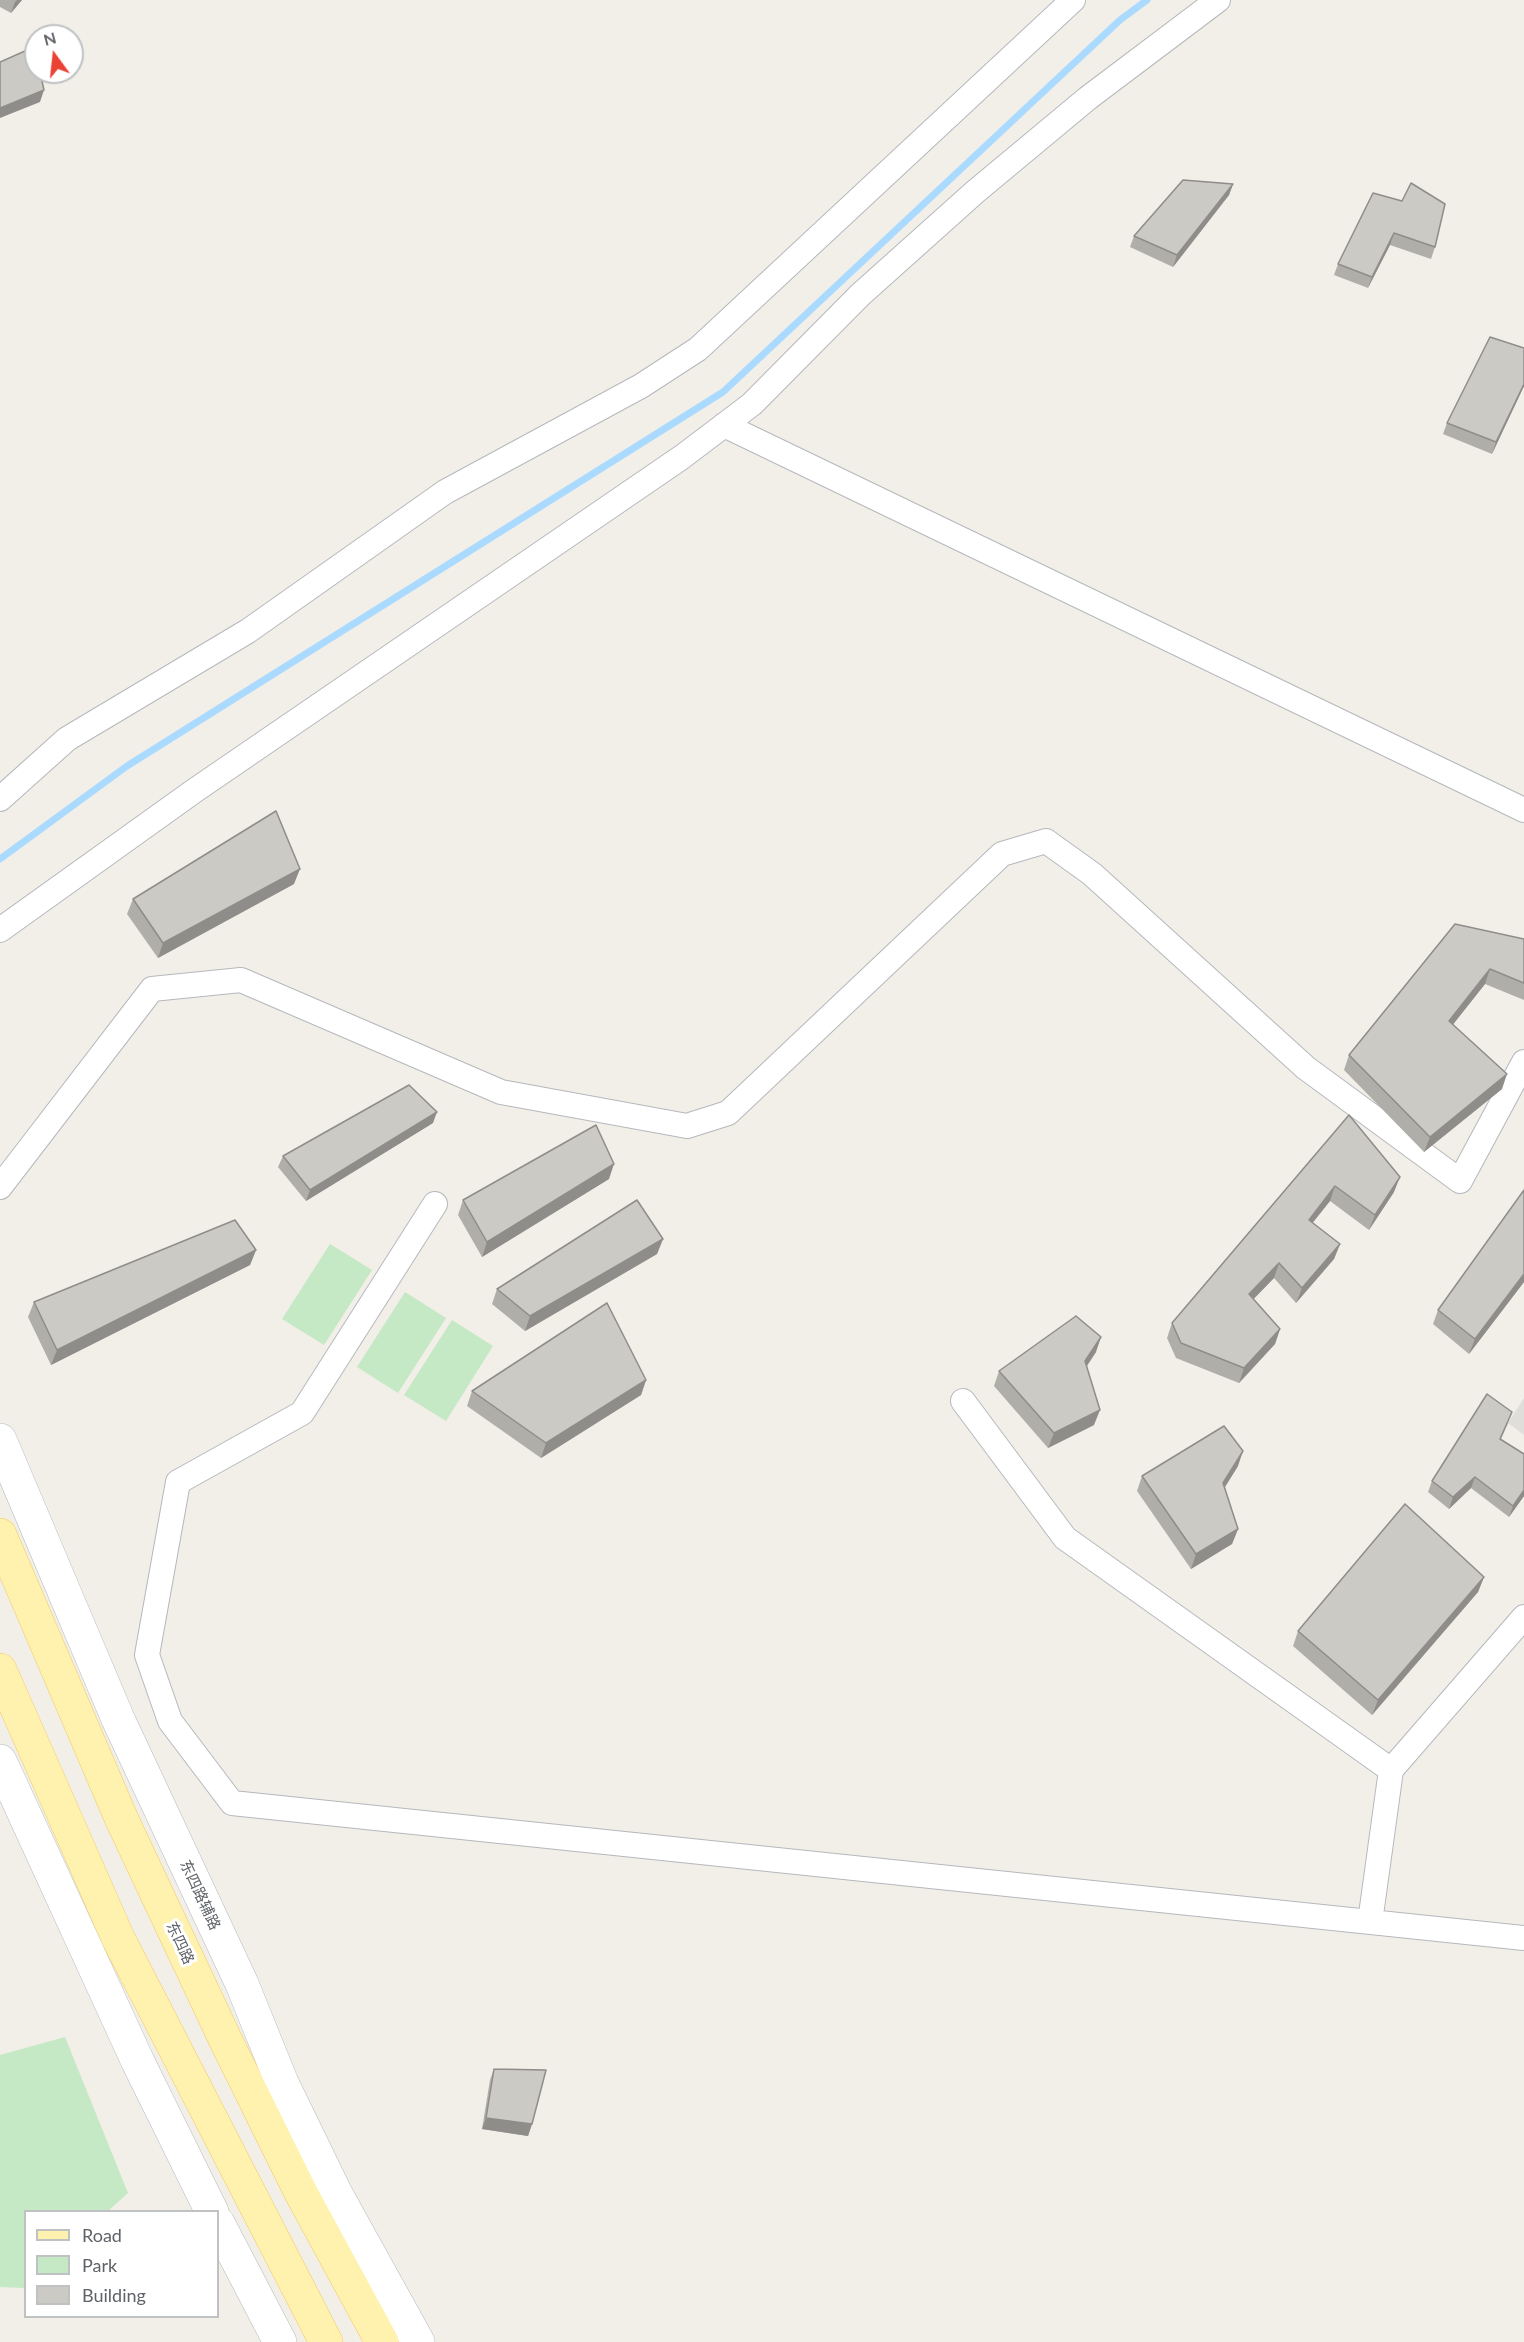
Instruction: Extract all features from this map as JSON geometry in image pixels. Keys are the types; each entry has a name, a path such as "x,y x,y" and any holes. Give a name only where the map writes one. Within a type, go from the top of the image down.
{"main road":[{"name":"东四路辅路","path":"0,1440 118,1719 242,1984 282,2083 336,2194 418,2342"},
{"name":"东四路","path":"0,1535 122,1820 226,2041 300,2191 381,2342"},
{"path":"0,1670 118,1938 326,2342"},
{"path":"0,1761 138,2062 212,2210"},
{"path":"219,2225 280,2342"}],"street":[{"path":"0,799 67,739 248,631 445,492 641,386 698,349 1073,0"},
{"path":"0,930 194,791 682,457 752,404 860,295 975,192 1088,98 1218,0"},
{"path":"724,425 1524,810"},
{"path":"0,1187 152,989 241,980 501,1092 687,1126 728,1113 1002,854 1046,841 1092,874 1306,1068 1460,1181 1524,1062"},
{"path":"435,1204 302,1413 178,1482 147,1655 170,1720 232,1803 1524,1938"},
{"path":"963,1401 1065,1538 1391,1770"},
{"path":"1370,1922 1391,1770 1524,1617"}],"shaded area":[{"path":"1524,1398 1524,1435 1508,1423"}],"green space":[{"path":"330,1244 372,1270 324,1345 282,1319"},
{"path":"405,1292 446,1318 398,1393 357,1367"},
{"path":"452,1320 493,1346 446,1421 404,1395"},
{"path":"65,2037 128,2193 109,2210 24,2210 24,2288 0,2287 0,2055"}],"building":[{"path":"24,51 24,84 43,84 44,90 0,108 0,62"},
{"path":"1183,180 1233,184 1177,255 1134,236"},
{"path":"1411,183 1445,204 1435,247 1394,233 1372,277 1338,264 1373,193 1402,201"},
{"path":"1490,337 1524,348 1524,384 1496,442 1447,423"},
{"path":"276,811 300,869 163,943 133,899"},
{"path":"1455,924 1524,939 1524,983 1490,969 1449,1021 1507,1074 1430,1137 1349,1055"},
{"path":"409,1085 437,1112 310,1190 283,1156"},
{"path":"1349,1115 1400,1177 1375,1215 1335,1186 1309,1220 1340,1244 1302,1288 1279,1263 1249,1294 1280,1329 1244,1368 1181,1343 1172,1323"},
{"path":"596,1125 614,1164 487,1242 463,1200"},
{"path":"1524,1190 1524,1274 1475,1339 1438,1310"},
{"path":"637,1200 663,1239 530,1316 497,1289"},
{"path":"235,1220 256,1250 57,1350 34,1302"},
{"path":"607,1303 646,1380 546,1443 472,1391"},
{"path":"1076,1316 1101,1337 1085,1361 1100,1410 1054,1433 999,1371"},
{"path":"1487,1394 1512,1412 1500,1439 1524,1454 1524,1490 1513,1506 1475,1477 1453,1497 1432,1481"},
{"path":"1224,1426 1243,1451 1223,1483 1238,1529 1196,1554 1142,1476"},
{"path":"1405,1504 1484,1577 1378,1700 1298,1631"},
{"path":"494,2069 546,2070 532,2124 486,2118"}],"waterway":[{"path":"0,859 127,766 723,392 1120,20 1147,0"}]}
